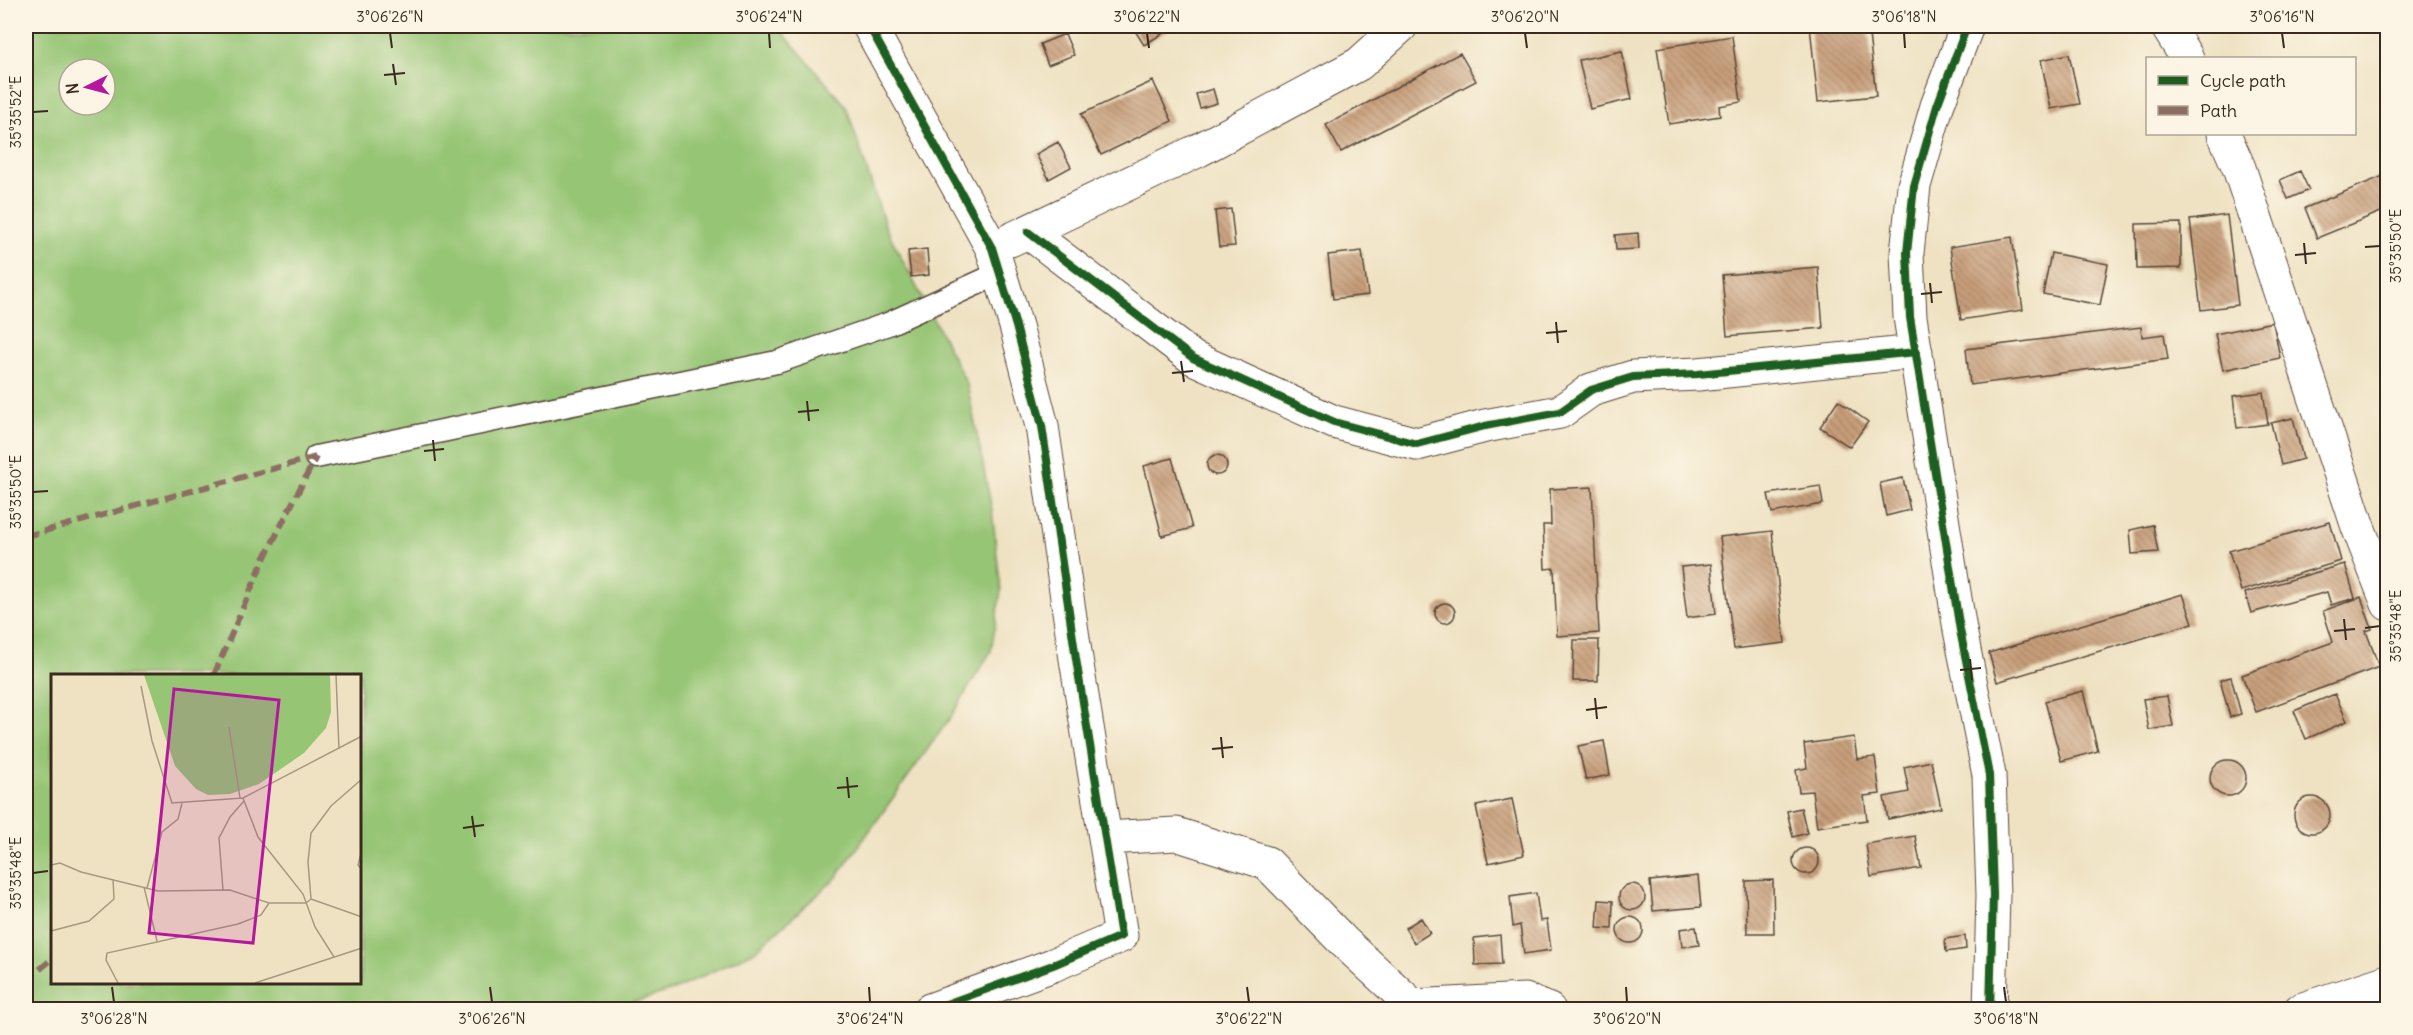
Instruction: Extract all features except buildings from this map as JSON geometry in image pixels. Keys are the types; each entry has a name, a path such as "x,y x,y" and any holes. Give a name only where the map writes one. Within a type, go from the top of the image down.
{"street":[{"path":"869,26 996,261 1042,426 1076,659 1121,936 1053,965 930,1010"},
{"path":"996,261 1028,232 1199,150 1359,64 1401,26"},
{"path":"1967,26 1937,106 1914,186 1907,253 1907,278 1910,317 1960,630 1989,775 1993,895 1990,1010"},
{"path":"2167,26 2186,57"},
{"path":"2224,135 2240,168 2358,527 2388,604"},
{"path":"1028,232 1193,358 1334,422 1417,444 1485,426 1560,412 1591,390 1633,376 1698,374 1916,352"},
{"path":"1106,838 1176,834 1267,863 1343,941 1413,1006 1525,1000 1549,1010"},
{"path":"2300,1010 2388,981"}],"lane":[{"path":"316,457 777,362 888,324 996,261"}],"green space":[{"path":"26,26 777,26 846,106 886,228 967,384 992,510 1001,591 991,651 952,715 836,878 755,951 676,989 613,1009 26,1009"}],"marked path":[{"path":"26,536 316,457"},
{"path":"214,674 264,559 316,457"},
{"path":"26,981 51,960"}],"cycle path":[{"path":"869,26 992,248 1016,326 1042,426 1076,659 1121,936 1053,965 930,1010"},
{"path":"1967,26 1937,106 1914,186 1907,253 1910,317 1960,630 1989,775 1993,895 1990,1010"},
{"path":"1028,232 1193,358 1334,422 1417,444 1485,426 1560,412 1591,390 1633,377 1698,374 1916,352"}]}
